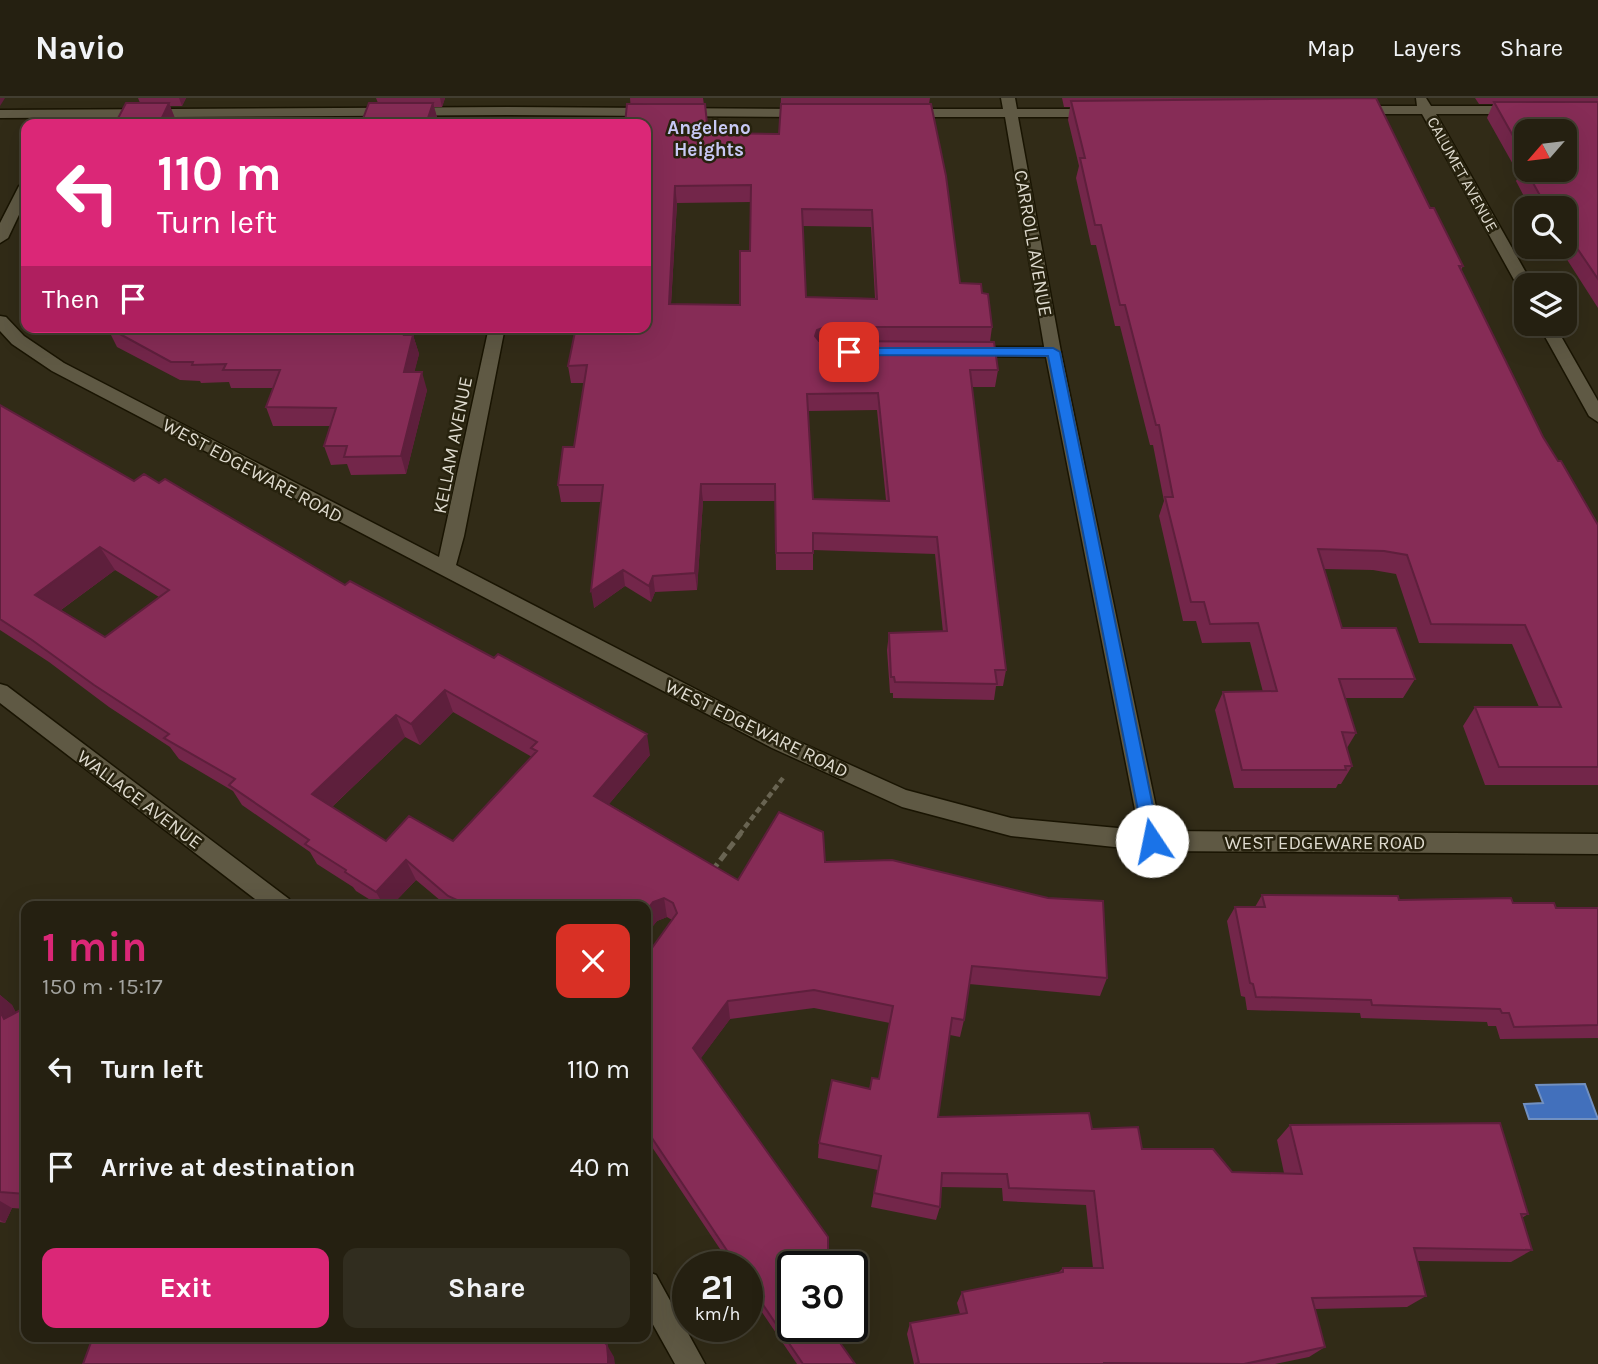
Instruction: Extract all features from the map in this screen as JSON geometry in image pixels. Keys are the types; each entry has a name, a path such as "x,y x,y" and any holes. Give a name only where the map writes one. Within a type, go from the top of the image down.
{"street":[{"path":"61,119 71,98"},
{"path":"1343,110 1423,104 1534,110"},
{"name":"CALUMET AVENUE","path":"1423,104 1518,273"},
{"path":"890,113 1009,106 1106,113"},
{"name":"CARROLL AVENUE","path":"1009,106 1053,352 1152,841"},
{"path":"0,114 61,119 541,111 822,113"},
{"path":"0,238 21,196"},
{"name":"WEST EDGEWARE ROAD","path":"0,321 18,340 58,367 445,570 802,752 902,799 1011,827 1152,841 1598,844"},
{"name":"KELLAM AVENUE","path":"445,570 455,536 496,333"},
{"path":"1553,336 1598,416"},
{"path":"955,352 1053,352"},
{"name":"WALLACE AVENUE","path":"0,692 274,901"},
{"path":"651,1294 691,1364"}],"path":[{"path":"707,877 802,752"}],"water":[{"path":"1585,1084 1598,1119 1529,1119 1524,1104 1543,1103 1536,1085"}],"building":[{"path":"1376,98 1430,208 1434,208 1463,266 1459,266 1543,437 1558,461 1561,461 1598,525 1598,767 1499,767 1475,707 1561,707 1525,625 1431,624 1407,555 1384,551 1318,549 1342,628 1396,628 1415,679 1339,679 1356,733 1342,732 1352,766 1345,766 1346,770 1242,770 1223,692 1277,691 1258,623 1210,624 1204,602 1191,602 1165,497 1173,497 1159,425 1156,425 1125,305 1120,305 1101,225 1095,225 1080,158 1085,158 1071,101"},
{"path":"1494,102 1598,102 1598,279 1577,248 1577,196 1540,196 1532,182 1577,182 1577,119 1514,119 1514,138"},
{"path":"126,103 169,103 161,119 118,119"},
{"path":"369,103 433,103 428,119 363,119"},
{"path":"627,104 705,104 708,133 779,134 781,104 931,104 946,176 960,283 981,284 982,293 988,294 992,327 825,327 817,330 815,336 819,341 994,342 998,370 970,370 1006,670 995,670 997,684 895,682 894,677 891,677 889,633 947,631 937,537 813,533 813,553 776,553 775,484 701,484 695,573 653,576 649,586 623,570 591,591 603,485 558,485 563,447 574,447 587,365 568,366 575,333 651,333 651,119 626,119","holes":["751,185 750,251 740,251 740,305 669,304 675,186","802,209 872,210 877,299 806,297","878,393 889,501 813,499 807,394"]},
{"path":"118,333 404,333 413,335 404,372 422,372 401,456 344,457 347,446 324,446 336,408 266,407 280,370 223,370 226,364 192,365 193,362 171,362"},
{"path":"0,405 134,481 144,474 159,483 165,479 345,585 350,581 494,658 498,654 647,734 594,796 738,880 779,812 823,832 825,862 892,860 1048,898 1103,901 1107,978 972,966 964,1020 952,1018 938,1117 1089,1113 1092,1129 1138,1127 1142,1149 1213,1149 1232,1172 1302,1174 1290,1125 1500,1123 1528,1214 1521,1214 1532,1250 1414,1248 1426,1296 1312,1298 1325,1347 1244,1364 915,1364 919,1363 910,1323 967,1313 962,1292 1063,1272 1063,1268 1103,1268 1094,1191 1009,1188 1007,1174 942,1173 940,1207 874,1193 881,1156 819,1143 832,1080 870,1089 872,1078 879,1079 893,1006 814,990 728,1001 693,1048 828,1237 828,1251 777,1251 777,1325 763,1305 763,1251 727,1251 651,1136 651,948 677,913 673,903 664,898 651,905 651,901 459,901 448,896 406,860 376,892 305,844 309,840 229,785 235,779 164,738 169,734 0,619","holes":["100,547 169,590 105,637 35,595","445,690 537,742 531,748 537,751 453,841 409,816 386,841 312,794 396,715 411,724"]},
{"path":"1262,895 1398,896 1399,900 1511,898 1513,903 1554,903 1556,908 1598,908 1598,1025 1514,1027 1509,1013 1502,1013 1500,1009 1372,1005 1371,1000 1256,997 1253,984 1250,983 1235,907 1265,907"},
{"path":"21,1010 21,1194 0,1192 0,1011 4,1019"},
{"path":"91,1342 604,1342 607,1345 608,1364 83,1364"},
{"path":"788,1342 839,1342 855,1364 803,1364"}],"district":[{"name":"Angeleno Heights","path":"709,138"}],"route":[{"path":"849,352 1053,352 1152,841"}]}
